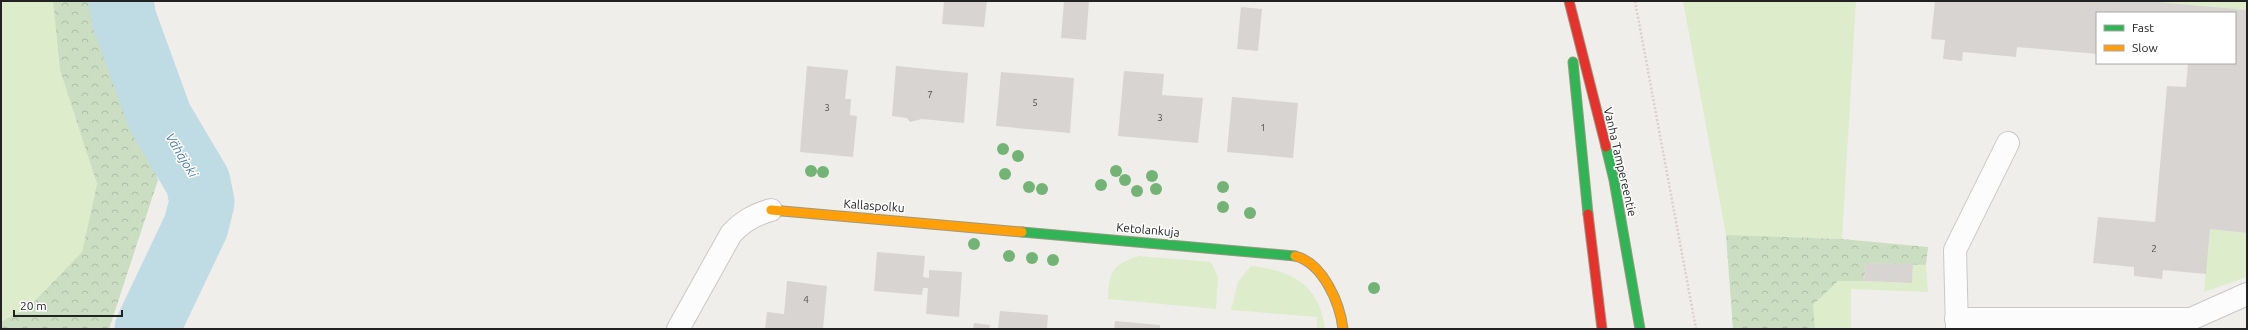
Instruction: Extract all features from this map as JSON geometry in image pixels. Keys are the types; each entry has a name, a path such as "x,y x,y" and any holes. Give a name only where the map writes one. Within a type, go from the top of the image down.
{"main road":[{"name":"Vanha Tampereentie","path":"1568,1 1585,188 1602,329"},
{"name":"Vanha Tampereentie","path":"1568,1 1614,180 1640,329"},
{"name":"Kallaspolku","path":"771,210 976,226"},
{"name":"Ketolankuja","path":"976,226 1289,255 1305,260 1324,281 1336,302 1343,329"}],"lane":[{"path":"2008,143 1955,250 1956,324 2191,319 2247,294"},
{"path":"678,329 731,234 739,225 752,216 771,210"}],"path":[{"path":"1635,1 1696,329"}],"green space":[{"path":"1,1 53,1 60,70 97,184 82,252 30,306 1,322"},
{"path":"53,1 95,1 95,5 158,180 109,329 1,329 1,322 30,306 82,252 97,184 60,70"},
{"path":"1683,1 1856,1 1842,239 1726,235"},
{"path":"2146,1 2247,1 2247,10"},
{"path":"2210,229 2247,233 2247,277 2204,292"},
{"path":"1726,235 1842,239 1928,247 1926,265 1866,263 1864,281 1838,281 1813,305 1815,329 1733,329"},
{"path":"1139,256 1211,262 1218,277 1216,309 1108,299 1109,282 1114,270 1123,262"},
{"path":"1913,264 1926,265 1928,292 1851,289 1851,329 1815,329 1813,305 1838,280 1912,283"},
{"path":"1251,266 1279,271 1302,282 1317,301 1322,314 1325,329 1317,329 1317,317 1231,310 1238,282"}],"building":[{"path":"944,1 987,1 984,27 942,24"},
{"path":"1064,1 1089,1 1086,40 1061,38"},
{"path":"1935,1 2146,1 2247,10 2247,233 2210,229 2206,274 2163,270 2162,279 2134,276 2134,267 2093,263 2098,217 2155,222 2167,86 2186,87 2188,64 2236,64 2236,12 2096,12 2096,54 2017,47 2016,57 1963,52 1962,61 1943,59 1945,40 1931,39"},
{"path":"1241,7 1262,9 1258,51 1237,49"},
{"path":"807,66 848,70 845,99 851,99 850,115 857,116 853,157 800,152"},
{"path":"896,66 968,73 964,123 922,119 910,122 907,118 892,116"},
{"path":"1124,71 1164,74 1162,95 1203,98 1198,143 1118,136"},
{"path":"1001,72 1074,78 1070,133 996,126"},
{"path":"1232,97 1298,103 1293,158 1227,152"},
{"path":"877,252 925,256 923,277 929,278 929,270 962,272 959,317 926,314 928,288 923,288 922,295 874,291"},
{"path":"1866,263 1913,264 1912,283 1864,281"},
{"path":"787,281 827,286 823,329 765,329 767,312 784,314"},
{"path":"1000,311 1048,315 1047,329 998,329"},
{"path":"1115,321 1160,325 1160,329 1114,329"},
{"path":"974,323 990,325 989,329 973,329"}],"waterway":[{"name":"Vähäjoki","path":"121,1 124,19 160,118 198,182 202,202 196,226 147,329"}],"traffic: fast":[{"path":"1573,62 1588,214"},
{"path":"1606,147 1614,180 1640,329"},
{"path":"1022,232 1295,256"}],"traffic: slow":[{"path":"771,210 1022,232"},
{"path":"1295,256 1305,260 1322,275 1334,296 1343,329"}],"traffic: jam":[{"path":"1569,1 1606,147"},
{"path":"1588,214 1602,329"}]}
